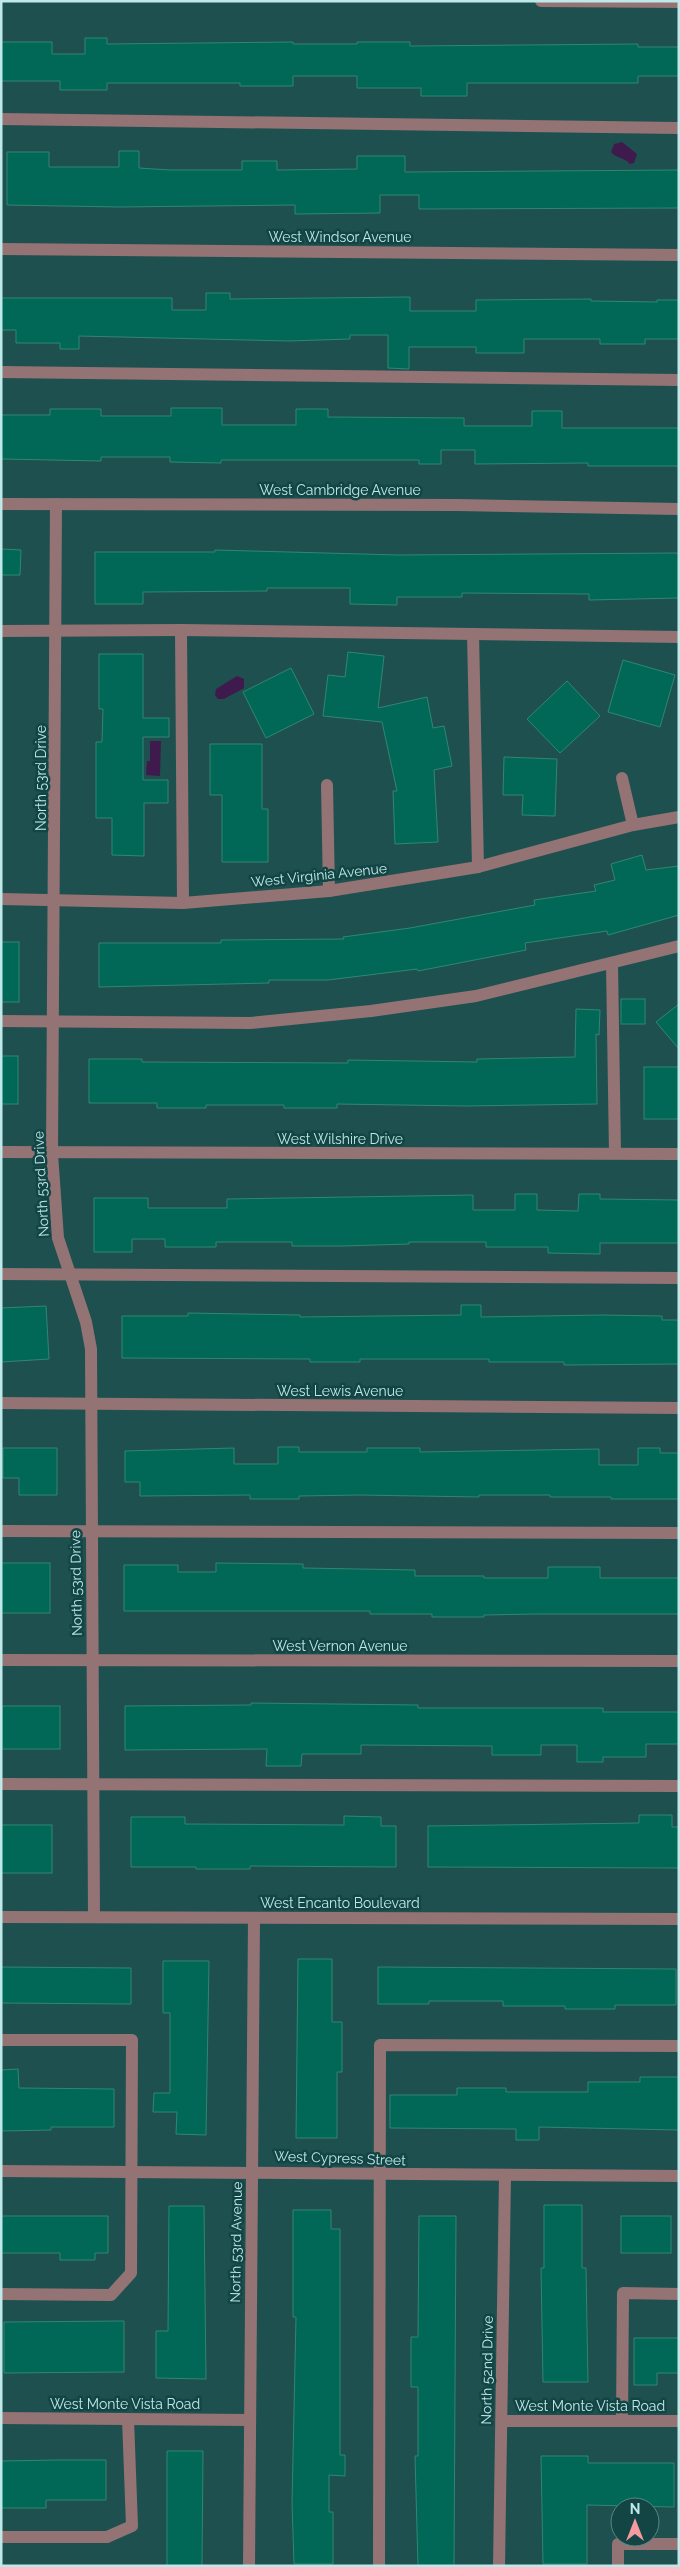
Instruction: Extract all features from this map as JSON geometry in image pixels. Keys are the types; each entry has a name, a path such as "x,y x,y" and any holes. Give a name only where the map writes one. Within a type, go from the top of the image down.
{"street":[{"path":"540,1 679,2"},
{"path":"1,119 679,128"},
{"name":"West Windsor Avenue","path":"1,250 679,255"},
{"path":"1,372 679,380"},
{"name":"West Cambridge Avenue","path":"1,504 458,505 679,509"},
{"name":"North 53rd Drive","path":"56,504 57,632 52,1154 58,1238 86,1322 91,1349 90,1531 93,1661 94,1917"},
{"path":"181,630 183,903"},
{"path":"1,631 181,630 679,637"},
{"path":"474,634 478,867"},
{"path":"622,778 633,825"},
{"path":"327,785 329,891"},
{"name":"West Virginia Avenue","path":"1,898 183,903 329,891 478,867 633,825 679,817"},
{"path":"1,1021 250,1023 371,1011 476,996 679,946"},
{"path":"612,963 615,1153"},
{"name":"West Wilshire Drive","path":"1,1152 52,1154 679,1154"},
{"path":"1,1274 679,1278"},
{"name":"West Lewis Avenue","path":"1,1403 679,1408"},
{"path":"1,1530 679,1533"},
{"name":"West Vernon Avenue","path":"1,1660 679,1661"},
{"path":"1,1784 679,1786"},
{"name":"West Encanto Boulevard","path":"1,1917 679,1919"},
{"name":"North 53rd Avenue","path":"249,2566 254,1918"},
{"path":"1,2040 132,2040 131,2272 111,2295 1,2294"},
{"path":"379,2566 380,2044 679,2046"},
{"name":"West Cypress Street","path":"1,2171 252,2171 380,2175 679,2176"},
{"name":"North 52nd Drive","path":"500,2566 505,2176"},
{"path":"622,2421 623,2293 679,2294"},
{"name":"West Monte Vista Road","path":"1,2418 249,2420"},
{"path":"1,2537 107,2537 132,2526 128,2419"},
{"name":"West Monte Vista Road","path":"502,2421 679,2421"},
{"path":"618,2566 618,2544 679,2544"}],"shaded area":[{"path":"622,142 637,154 634,163 630,164 611,152 614,144"},
{"path":"237,676 244,679 244,688 224,699 218,699 215,695 216,689"},
{"path":"150,741 161,741 160,776 146,775 147,761 150,761"}],"building":[{"path":"85,38 107,38 107,44 293,42 293,44 357,44 357,42 410,42 410,46 638,44 638,47 679,47 679,76 638,76 638,83 467,83 467,96 421,96 421,88 357,88 357,76 293,76 293,86 240,86 240,83 107,83 107,90 60,90 60,81 1,81 1,42 52,42 52,54 85,54"},
{"path":"119,151 139,151 139,168 170,170 242,170 242,161 277,161 277,170 357,169 357,156 405,156 405,172 679,170 679,208 419,209 419,195 380,195 380,213 295,214 295,205 119,207 7,205 7,152 49,152 49,167 119,167"},
{"path":"206,293 230,293 230,299 410,297 410,311 476,311 476,300 591,299 591,301 657,302 657,300 679,300 679,339 645,339 645,344 600,344 600,339 524,339 524,353 476,353 476,347 409,347 409,369 388,368 388,335 350,335 350,339 289,341 79,336 79,349 60,349 60,343 16,343 16,330 1,330 1,298 172,298 172,310 206,310"},
{"path":"171,408 222,408 222,425 296,425 296,409 328,409 328,417 464,418 464,426 532,426 532,411 562,411 562,428 679,428 679,466 588,466 588,463 475,464 475,450 441,450 441,464 419,464 419,460 221,460 221,463 170,462 170,457 101,457 101,461 1,459 1,415 50,415 50,409 101,409 101,416 171,416"},
{"path":"1,549 21,550 20,575 1,575"},
{"path":"215,550 398,555 679,553 679,598 589,600 589,594 462,593 462,597 397,597 397,605 350,604 350,588 267,588 267,591 143,592 143,604 95,604 95,552 215,552"},
{"path":"348,652 384,656 378,708 427,697 433,728 444,726 452,766 434,770 438,842 395,844 393,791 397,791 382,722 323,716 328,675 345,677"},
{"path":"99,654 143,654 143,718 169,718 169,737 143,737 143,780 168,780 168,803 144,803 144,856 112,855 112,818 96,818 96,742 102,742 103,709 99,709"},
{"path":"623,660 675,675 660,727 608,712"},
{"path":"291,668 314,714 266,738 243,692"},
{"path":"567,681 600,716 560,753 527,719"},
{"path":"210,744 262,744 262,809 268,809 268,862 222,862 222,795 210,795"},
{"path":"504,757 557,759 555,816 522,815 523,795 503,795"},
{"path":"642,855 646,870 679,866 679,915 608,935 607,931 525,943 526,950 418,971 417,969 328,980 269,980 269,983 99,987 99,943 221,943 221,940 344,939 343,937 410,928 535,905 534,900 596,891 594,885 615,880 611,864"},
{"path":"1,942 19,942 19,1002 1,1002"},
{"path":"621,999 645,999 645,1024 621,1024"},
{"path":"679,1004 679,1049 656,1022"},
{"path":"576,1009 600,1010 599,1035 596,1034 597,1104 466,1106 337,1104 337,1108 284,1108 284,1105 206,1105 206,1108 157,1108 157,1103 89,1103 89,1059 142,1059 142,1062 348,1063 348,1060 477,1062 477,1059 575,1057"},
{"path":"1,1056 18,1056 18,1104 1,1104"},
{"path":"644,1067 679,1067 679,1119 644,1119"},
{"path":"515,1194 537,1194 537,1210 578,1211 579,1194 600,1194 600,1199 679,1200 679,1243 600,1243 600,1254 548,1253 548,1247 486,1247 486,1242 409,1242 409,1244 292,1246 292,1242 216,1242 216,1247 165,1247 165,1239 132,1239 132,1252 94,1252 94,1198 148,1198 148,1208 227,1208 227,1199 473,1195 473,1210 515,1210"},
{"path":"461,1305 481,1305 481,1317 602,1315 662,1316 662,1320 679,1320 679,1364 564,1365 564,1362 489,1362 489,1359 360,1359 360,1362 310,1362 310,1359 122,1358 122,1316 188,1316 188,1313 300,1315 300,1317 461,1315"},
{"path":"46,1306 49,1359 1,1362 1,1308"},
{"path":"278,1447 299,1447 299,1452 367,1452 367,1448 420,1448 420,1452 599,1449 599,1465 638,1465 638,1448 660,1448 660,1453 679,1453 679,1499 611,1499 611,1497 550,1497 550,1495 479,1495 479,1497 359,1495 299,1496 299,1499 250,1499 250,1495 140,1496 140,1482 125,1482 125,1451 234,1448 234,1464 278,1464"},
{"path":"3,1448 57,1448 57,1495 19,1495 19,1478 3,1478"},
{"path":"1,1563 50,1563 50,1613 1,1613"},
{"path":"216,1563 303,1564 303,1568 415,1570 415,1576 484,1576 484,1578 548,1578 548,1567 600,1567 600,1578 679,1578 679,1614 537,1614 432,1617 432,1614 370,1614 370,1611 124,1611 124,1565 178,1565 178,1572 216,1572"},
{"path":"251,1703 418,1705 418,1708 603,1708 603,1712 679,1712 679,1744 646,1744 646,1757 603,1757 603,1762 577,1762 577,1745 541,1745 541,1755 492,1755 492,1746 361,1745 361,1754 302,1754 301,1766 266,1766 267,1749 125,1750 125,1706 251,1705"},
{"path":"2,1706 60,1706 60,1749 2,1749"},
{"path":"639,1815 672,1815 672,1827 679,1827 679,1868 428,1867 428,1826 639,1823"},
{"path":"344,1816 381,1817 381,1826 396,1826 396,1867 250,1866 250,1869 196,1869 196,1867 131,1867 131,1817 185,1817 185,1824 344,1825"},
{"path":"1,1825 52,1825 52,1873 1,1873"},
{"path":"298,1959 332,1959 332,2022 342,2022 342,2072 337,2072 337,2138 296,2138"},
{"path":"163,1961 209,1961 206,2135 176,2134 177,2112 153,2112 154,2093 170,2093 170,2013 163,2013"},
{"path":"1,1967 131,1968 131,2004 1,2003"},
{"path":"378,1967 676,1969 676,2005 615,2005 615,2009 565,2009 565,2006 503,2006 503,2001 429,2001 429,2004 378,2004"},
{"path":"18,2069 19,2088 114,2089 114,2127 51,2127 51,2130 1,2131 1,2070"},
{"path":"640,2077 679,2077 679,2130 539,2127 539,2140 516,2140 516,2129 390,2128 390,2095 457,2095 457,2088 506,2088 506,2092 588,2092 588,2082 640,2082"},
{"path":"544,2205 582,2205 582,2268 586,2268 588,2382 543,2382 541,2268 544,2268"},
{"path":"169,2206 204,2206 206,2379 156,2378 156,2331 168,2331"},
{"path":"293,2210 331,2210 331,2229 340,2229 340,2455 345,2455 345,2476 329,2475 329,2512 333,2512 333,2564 294,2564 292,2503 296,2317 293,2317"},
{"path":"1,2216 108,2216 108,2253 95,2253 95,2260 60,2260 60,2253 1,2253"},
{"path":"419,2216 456,2216 454,2566 418,2566 415,2456 418,2456 418,2387 411,2387 411,2337 418,2337"},
{"path":"621,2216 671,2216 671,2253 621,2253"},
{"path":"124,2321 124,2372 4,2373 4,2322"},
{"path":"634,2338 679,2338 679,2373 657,2373 657,2385 634,2385"},
{"path":"167,2451 203,2451 202,2566 167,2566"},
{"path":"541,2456 588,2456 588,2463 674,2463 674,2507 660,2507 660,2497 610,2497 610,2506 587,2505 587,2564 543,2564"},
{"path":"106,2460 106,2500 46,2500 46,2508 1,2508 1,2461"}]}
